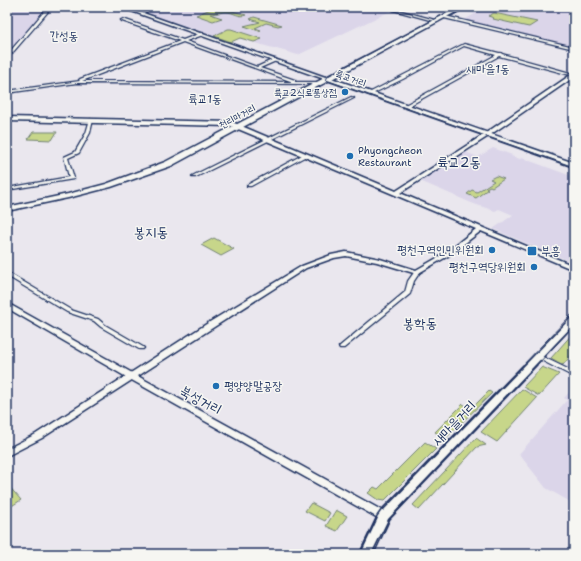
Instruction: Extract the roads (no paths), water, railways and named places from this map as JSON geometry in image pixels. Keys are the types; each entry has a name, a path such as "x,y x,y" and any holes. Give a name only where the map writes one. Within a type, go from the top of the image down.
{"highway":[{"name":"천리마거리","path":"7,209 82,193 136,177 181,158 238,126 322,83 463,7"}],"street":[{"path":"7,57 50,7"},
{"name":"륙교거리","path":"122,7 574,165"},
{"path":"401,7 395,10 437,21"},
{"path":"445,17 574,48"},
{"path":"123,20 298,83"},
{"path":"77,82 202,34"},
{"path":"369,94 464,45 574,75"},
{"path":"406,106 500,54"},
{"path":"256,68 275,60"},
{"path":"396,193 487,135 574,75"},
{"path":"7,92 77,82 322,83"},
{"path":"194,176 352,98"},
{"path":"7,119 226,123 238,126 574,268"},
{"path":"7,190 72,178 66,157 77,153 88,133 91,120"},
{"path":"249,185 306,154"},
{"path":"342,347 408,293 411,281 418,272 446,255 481,228"},
{"path":"7,453 39,436 297,271 333,256 346,254 378,260 418,272"},
{"path":"7,274 69,311 96,320 141,348"},
{"name":"북성거리","path":"7,305 131,376 384,516"},
{"name":"새마을거리","path":"366,554 384,516 574,320"},
{"path":"539,357 574,375"}],"tram line":[{"path":"457,7 328,76 326,80 574,167"},
{"path":"452,16 468,7"},
{"path":"522,366 574,312"},
{"path":"536,366 574,326"},
{"path":"359,554 377,516 382,509 523,365"},
{"path":"374,554 390,519 537,365"}],"place":[{"name":"륙교2식료품상점","path":"345,92"},
{"name":"Phyongcheon Restaurant","path":"350,156"},
{"name":"평천구역인민위원회","path":"492,250"},
{"name":"부흥","path":"532,251"},
{"name":"평천구역당위원회","path":"534,267"},
{"name":"평양양말공장","path":"216,386"}],"district":[{"name":"간성동","path":"64,36"},
{"name":"새마을1동","path":"488,69"},
{"name":"륙교1동","path":"205,99"},
{"name":"륙교2동","path":"459,162"},
{"name":"봉지동","path":"151,232"},
{"name":"봉학동","path":"420,323"}]}
